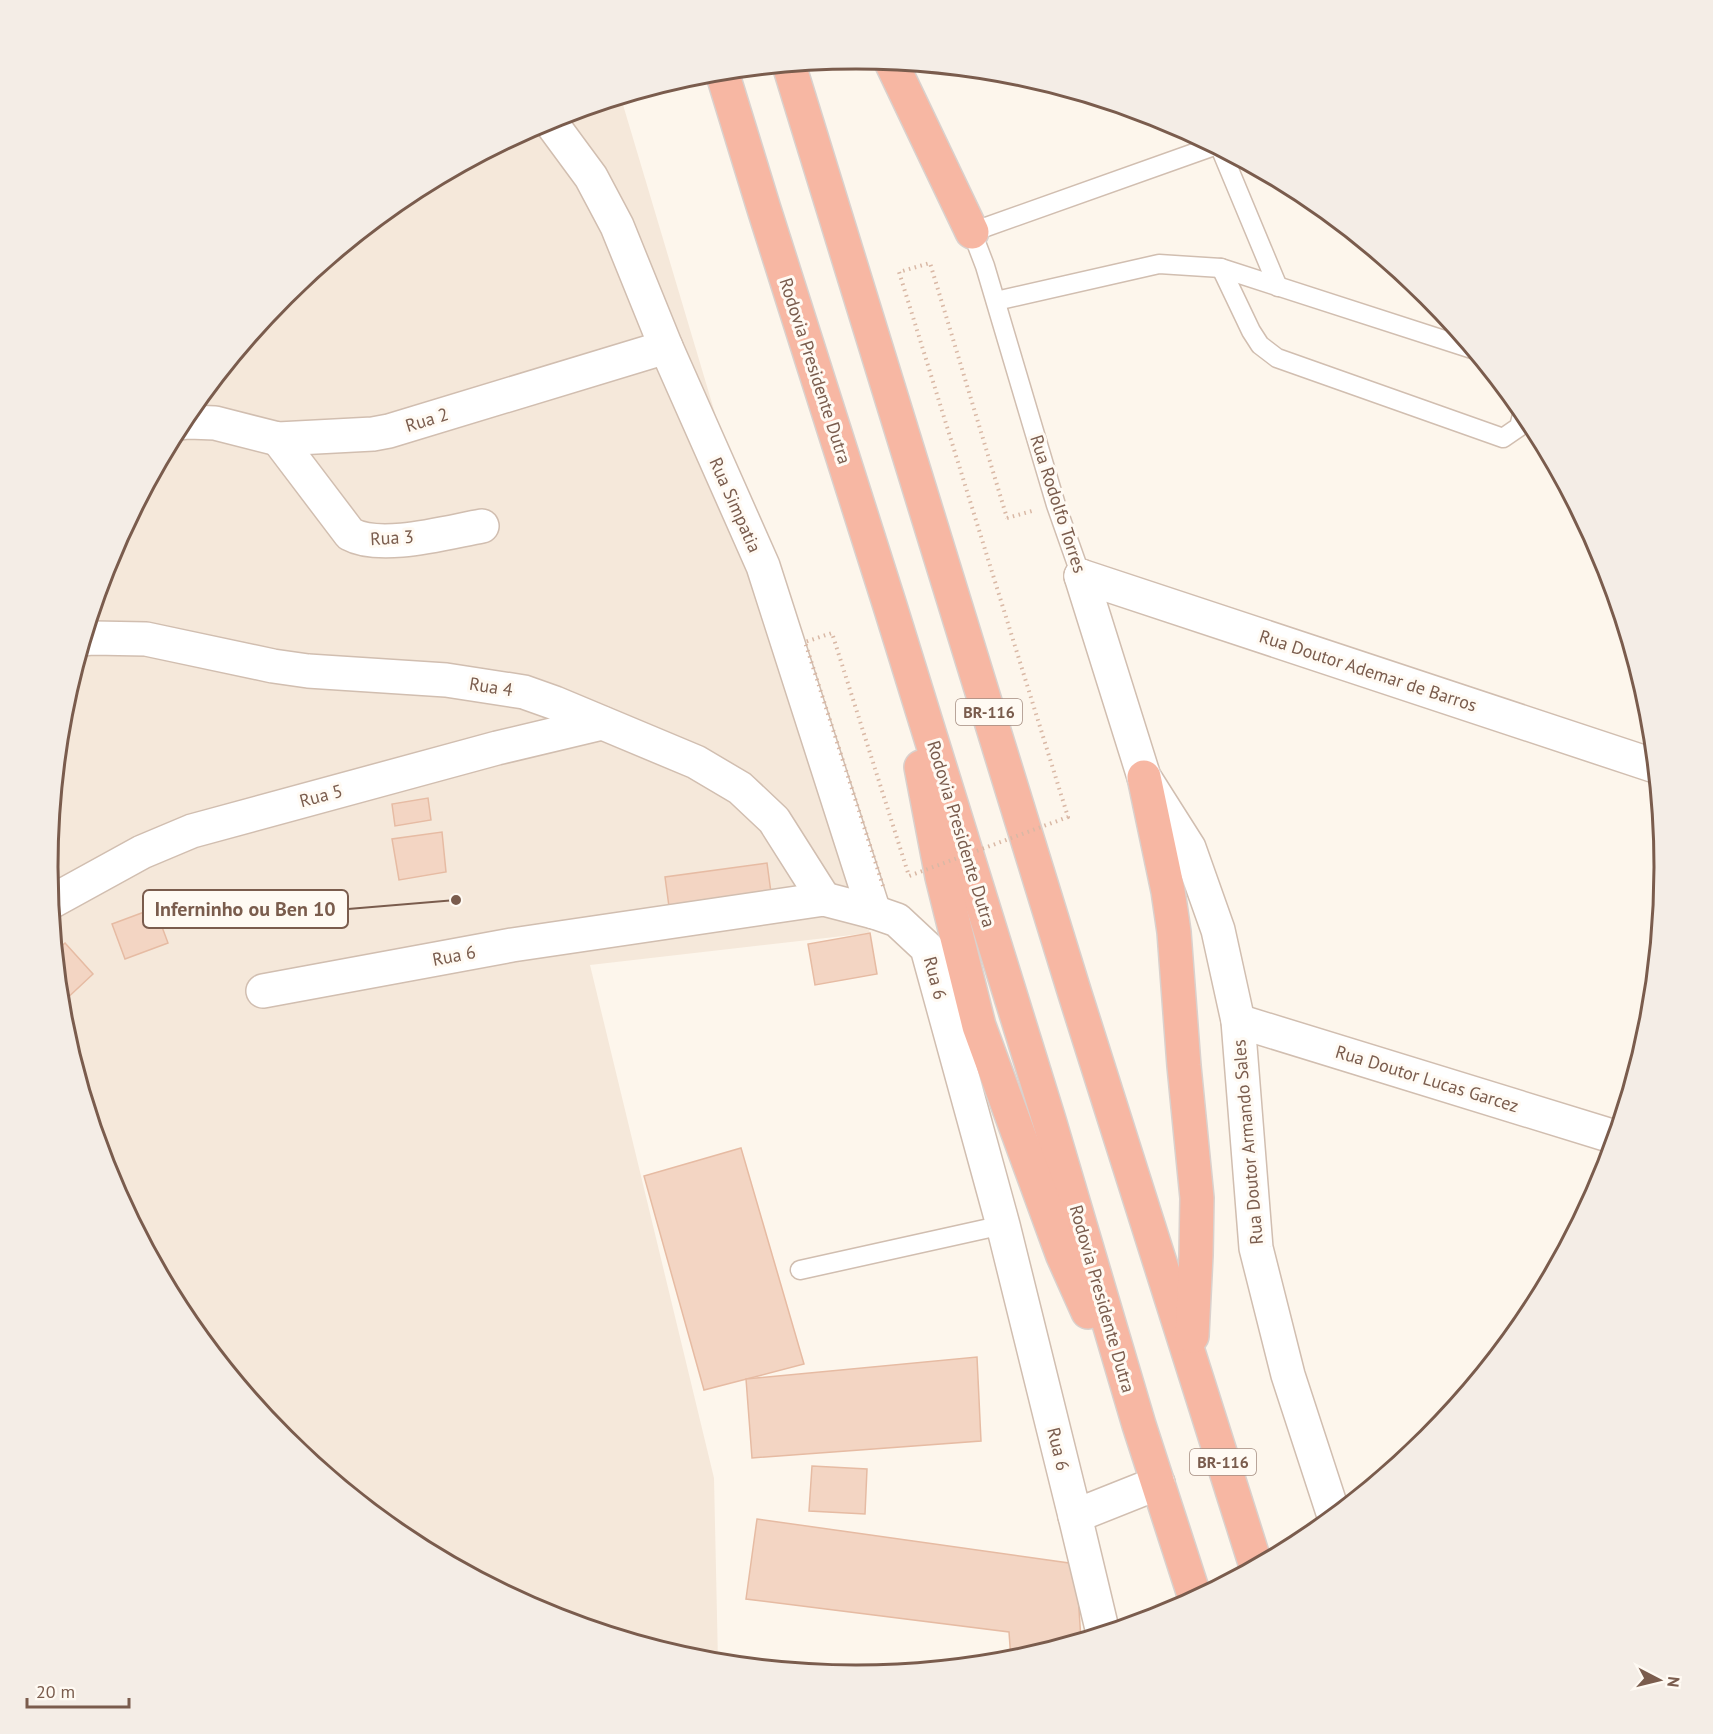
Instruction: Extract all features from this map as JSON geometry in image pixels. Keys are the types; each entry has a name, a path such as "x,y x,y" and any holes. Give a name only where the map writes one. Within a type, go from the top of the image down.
{"highway":[{"path":"895,70 972,232"},
{"name":"BR-116","path":"791,72 1072,983 1254,1559"},
{"name":"Rodovia Presidente Dutra","path":"725,80 1046,1109 1139,1425 1193,1590"},
{"path":"1144,777 1168,891 1174,932 1197,1198 1191,1359"}],"street":[{"name":"Rua Simpatia","path":"555,128 591,177 617,226 666,347 763,566 879,899"},
{"name":"Rua 2","path":"194,422 215,423 278,439 373,434 666,347"},
{"name":"Rua 3","path":"278,439 350,534 359,539 372,542 409,539 482,526"},
{"name":"Rua Doutor Ademar de Barros","path":"1081,576 1648,764"},
{"name":"Rua Rodolfo Torres","path":"1081,576 1144,777"},
{"name":"Rua 4","path":"93,638 146,639 308,671 446,680 524,692 696,762 740,788 774,820 824,899"},
{"name":"Rua 5","path":"59,898 142,852 192,831 497,748 602,723"},
{"name":"Rua Doutor Armando Sales","path":"1144,777 1189,848 1218,930 1238,1021 1256,1248 1287,1375 1331,1508"},
{"name":"Rua 6","path":"263,991 512,945 824,899 879,899 897,920 927,948 1003,1225 1101,1626"},
{"name":"Rua Doutor Lucas Garcez","path":"1238,1021 1608,1135"},
{"path":"1075,1516 1158,1483"}],"lane":[{"path":"972,232 1205,149"},
{"path":"1225,159 1278,287"},
{"name":"Rua Rodolfo Torres","path":"972,232 996,301 1056,505 1081,576"},
{"path":"996,301 1159,264 1221,268 1459,345"},
{"path":"1221,268 1251,331 1260,345 1277,358 1503,438 1520,425"},
{"path":"800,1270 1003,1225"}],"path":[{"path":"879,899 805,642 832,633 909,876 1068,817 899,272 930,263 1007,518"}],"shaded area":[{"path":"623,104 870,933 590,965 714,1478 718,1653 650,1638 600,1623 504,1583 413,1531 330,1467 292,1431 223,1353 165,1266 141,1220 119,1172 86,1074 65,971 60,919 58,867 65,763 86,660 119,562 165,468 193,424 223,381 292,303 330,267 371,234 413,203 504,151 551,130"}],"building":[{"path":"428,798 431,820 395,826 392,804"},
{"path":"442,832 446,872 399,880 392,839"},
{"path":"767,863 772,900 670,914 665,877"},
{"path":"155,908 168,943 125,959 112,924"},
{"path":"870,933 877,974 815,985 808,944"},
{"path":"65,943 93,974 69,996 65,971 63,945"},
{"path":"741,1148 804,1364 704,1390 644,1176"},
{"path":"977,1357 981,1441 752,1458 746,1379"},
{"path":"812,1466 867,1469 865,1514 809,1511"},
{"path":"757,1519 1076,1564 1081,1633 1010,1650 1009,1632 746,1599"}],"place":[{"name":"Inferninho ou Ben 10","path":"456,900"}]}
